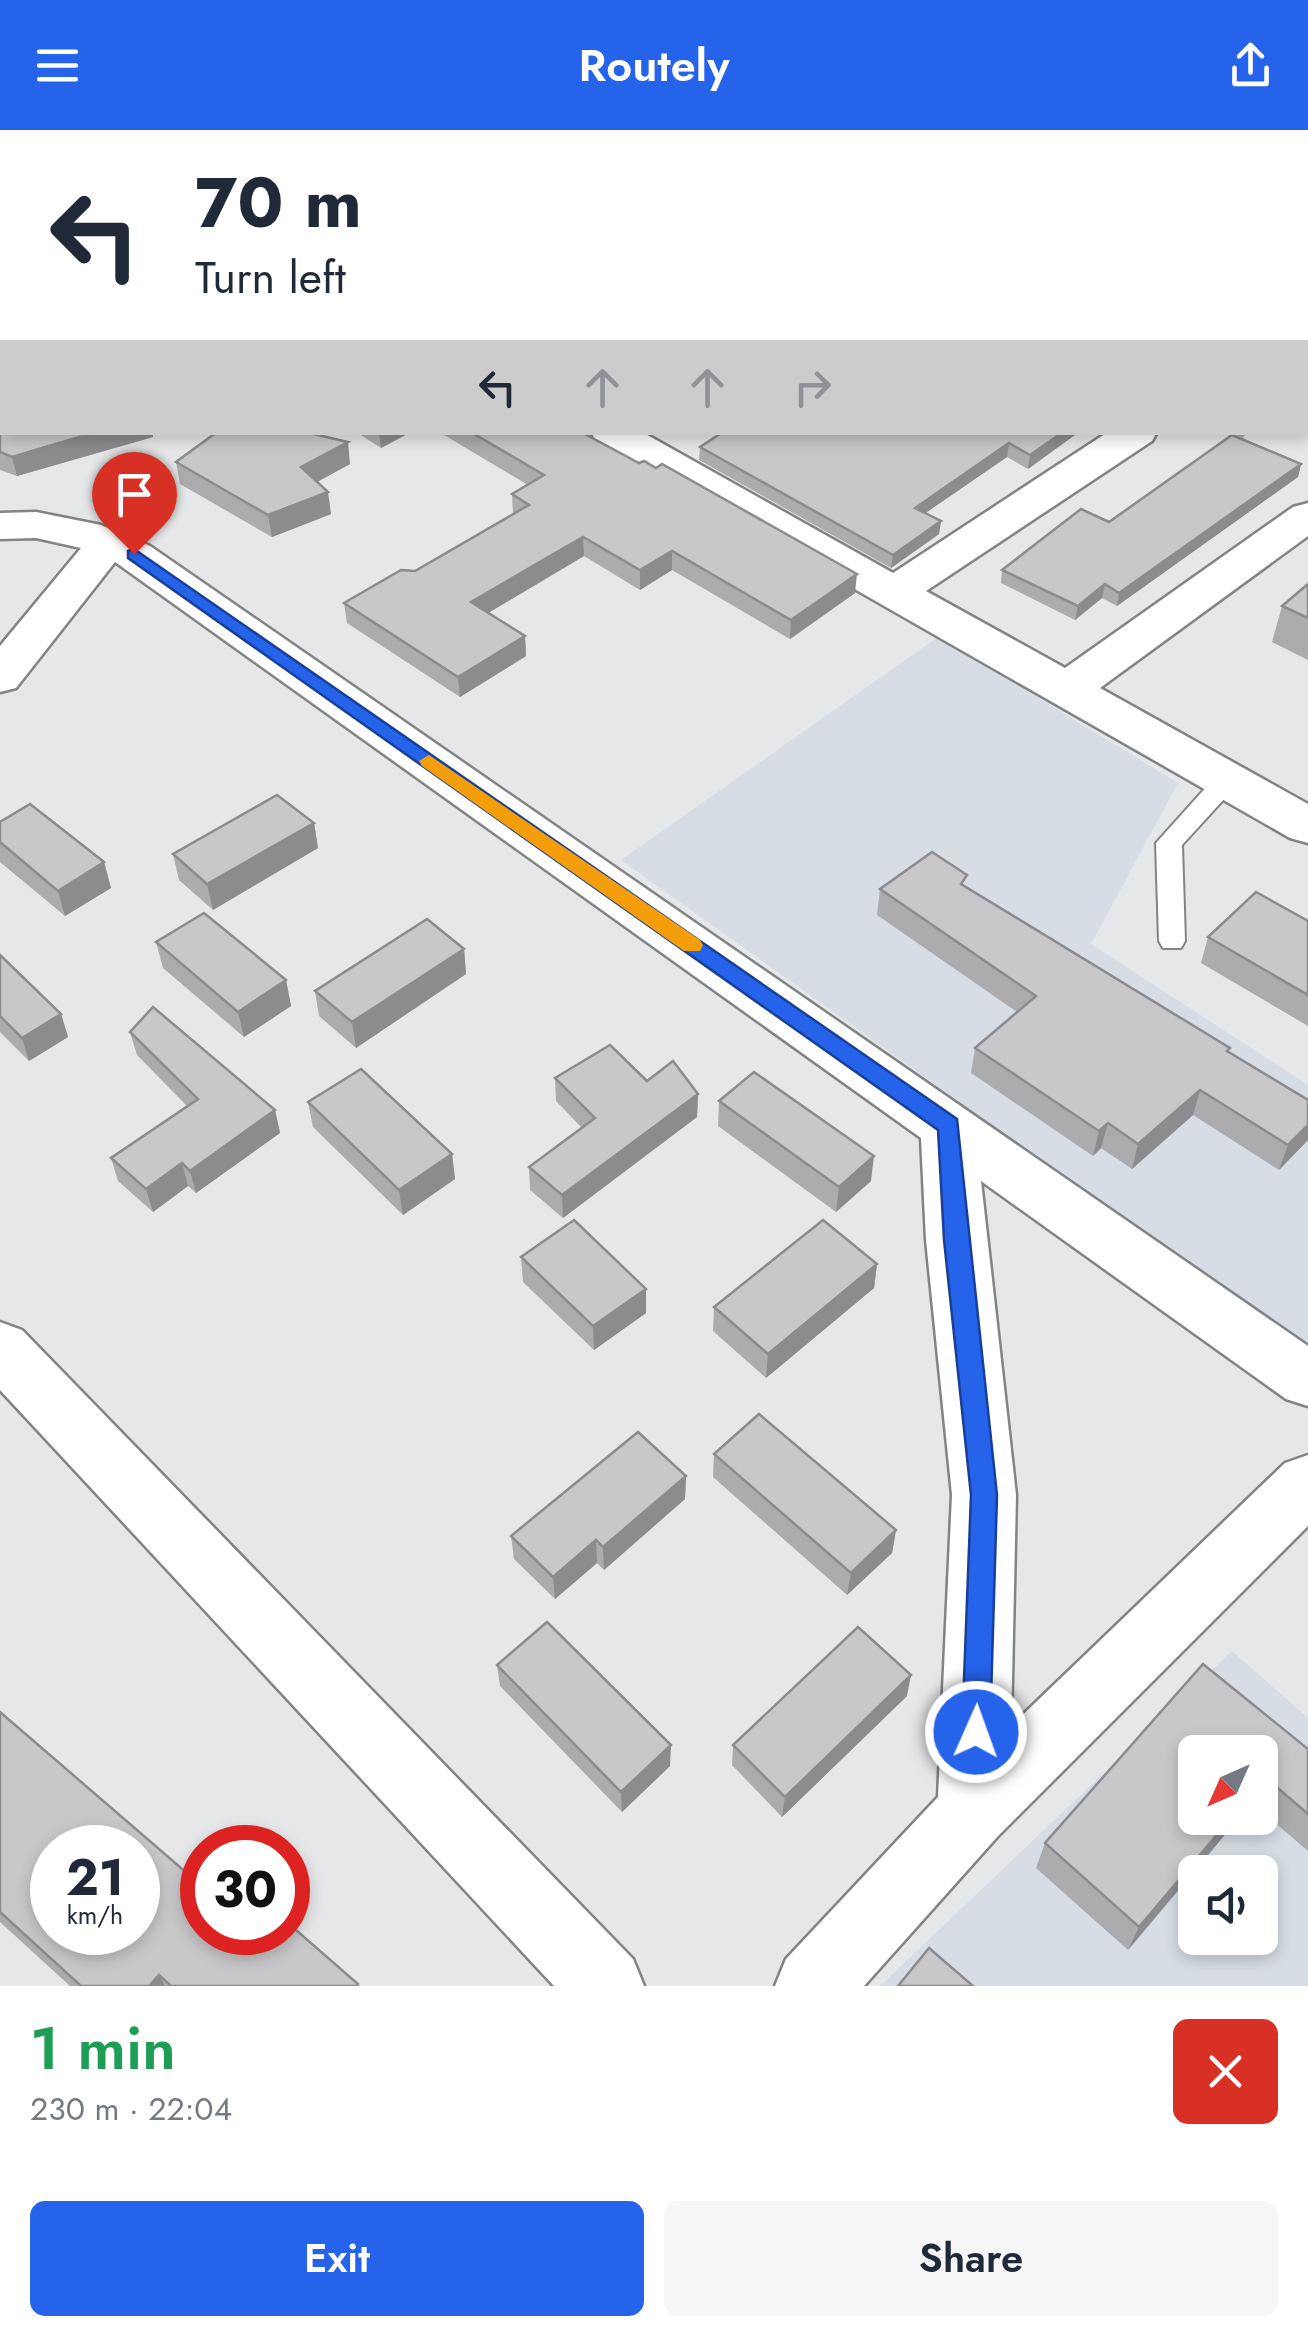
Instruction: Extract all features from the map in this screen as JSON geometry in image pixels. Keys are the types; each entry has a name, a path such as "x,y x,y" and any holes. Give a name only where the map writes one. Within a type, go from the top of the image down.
{"street":[{"path":"624,435 1308,826"},
{"path":"894,592 1132,435"},
{"path":"1067,689 1308,516"},
{"path":"0,526 62,526 134,554 1308,1380"},
{"path":"0,676 108,542"},
{"path":"949,1126 956,1240 984,1495 973,1811"},
{"path":"0,1348 606,1986"},
{"path":"813,1986 973,1811 1308,1483"}],"lane":[{"path":"1172,941 1169,842 1227,780"}],"shaded area":[{"path":"938,637 1178,783 1091,944 1308,1085 1308,1351 621,860"},
{"path":"1232,1651 1308,1718 1308,1986 880,1986"}],"building":[{"path":"0,435 86,435 12,457 0,452"},
{"path":"213,435 318,435 348,442 301,467 328,492 268,515 176,462"},
{"path":"476,435 587,435 639,463 644,461 656,468 662,464 857,574 791,620 672,551 640,570 583,537 471,602 525,636 458,677 344,603 401,570 415,571 529,505 512,494 544,475"},
{"path":"718,435 1059,435 1030,455 1009,443 915,508 941,521 893,555 700,447"},
{"path":"1232,435 1301,464 1119,593 1105,584 1078,606 1002,570 1081,509 1109,522"},
{"path":"1308,584 1308,618 1282,606"},
{"path":"277,795 314,823 207,884 173,854"},
{"path":"30,804 104,862 58,891 0,842 0,822"},
{"path":"932,852 967,875 961,884 1308,1100 1308,1125 1288,1145 1200,1090 1138,1144 1108,1123 1099,1131 975,1048 1036,996 880,889"},
{"path":"1256,892 1308,921 1308,995 1208,937"},
{"path":"204,913 286,980 238,1012 156,942"},
{"path":"427,919 464,949 352,1022 315,991"},
{"path":"0,955 61,1014 22,1038 0,1016"},
{"path":"153,1007 275,1110 190,1171 182,1163 146,1189 111,1158 198,1099 130,1032"},
{"path":"610,1045 647,1081 673,1061 698,1094 562,1195 529,1167 595,1118 555,1078"},
{"path":"361,1069 452,1154 399,1190 308,1102"},
{"path":"754,1072 874,1156 839,1187 719,1101"},
{"path":"574,1220 646,1289 593,1326 521,1257"},
{"path":"823,1220 877,1264 768,1354 714,1307"},
{"path":"759,1414 896,1530 851,1573 714,1454"},
{"path":"638,1432 686,1476 603,1547 596,1540 553,1577 511,1536"},
{"path":"547,1622 671,1745 621,1792 497,1665"},
{"path":"858,1627 911,1675 785,1797 733,1745"},
{"path":"1203,1664 1308,1749 1308,1814 1278,1788 1278,1735 1178,1735 1178,1835 1217,1835 1200,1855 1178,1855 1178,1881 1139,1927 1045,1843"},
{"path":"0,1712 131,1825 30,1825 30,1939 0,1912"},
{"path":"160,1850 180,1867 180,1955 310,1955 310,1942 358,1984 171,1986 159,1975 149,1986 81,1986 47,1955 160,1955"},
{"path":"929,1948 973,1986 898,1986"}],"slow traffic":[{"path":"429,761 692,945"}],"route":[{"path":"134,554 949,1126 956,1240 984,1495 976,1732"}]}
